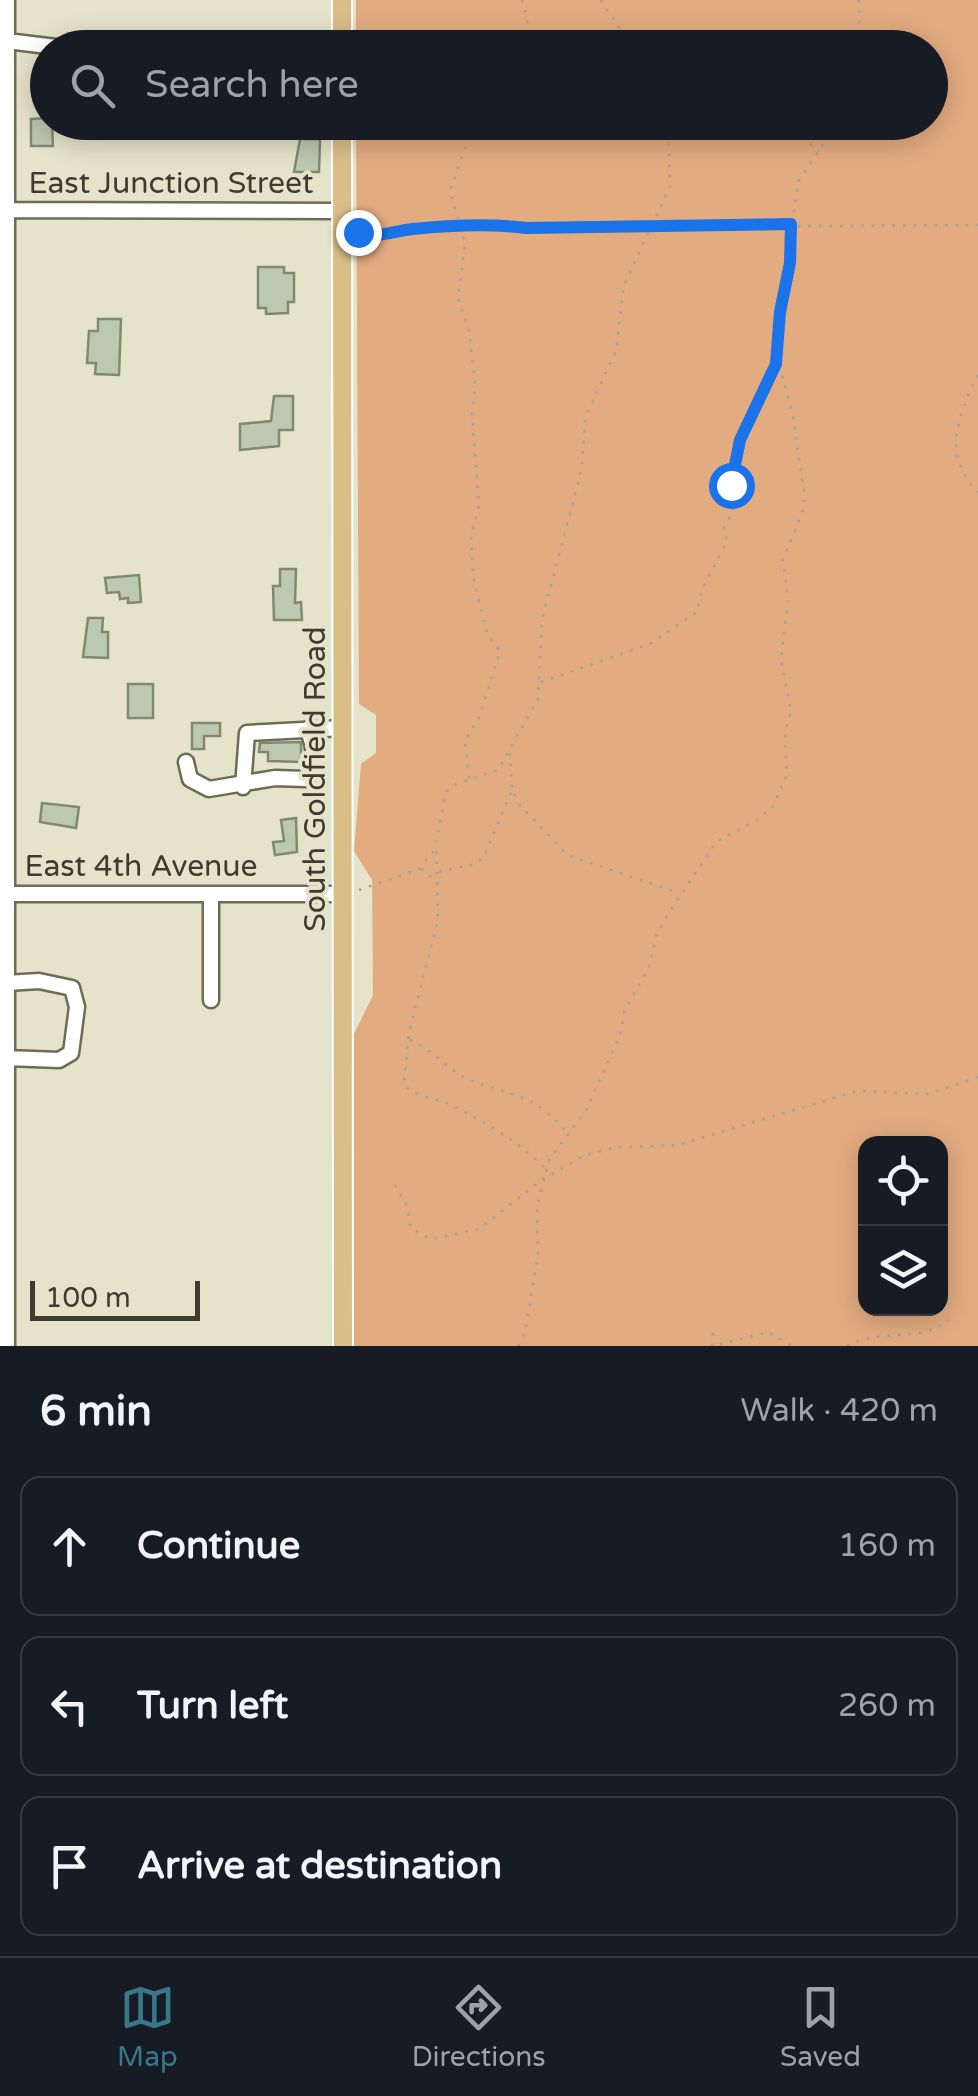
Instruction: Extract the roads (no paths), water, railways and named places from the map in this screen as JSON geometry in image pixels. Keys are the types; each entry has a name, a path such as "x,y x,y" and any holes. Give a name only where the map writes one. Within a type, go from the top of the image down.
{"main road":[{"path":"342,0 342,30"},
{"name":"South Goldfield Road","path":"342,140 343,1346"}],"street":[{"path":"7,0 3,210 7,1346"},
{"path":"7,41 30,44"},
{"name":"East Junction Street","path":"3,210 342,211"},
{"path":"243,786 244,739 250,731 342,728"},
{"path":"186,762 197,786 209,790 262,780 310,777 314,752 307,729"},
{"name":"East 4th Avenue","path":"4,894 342,894"},
{"path":"211,894 211,1000"},
{"path":"5,1056 59,1060 70,1054 77,1007 72,988 62,984 7,983"}]}
